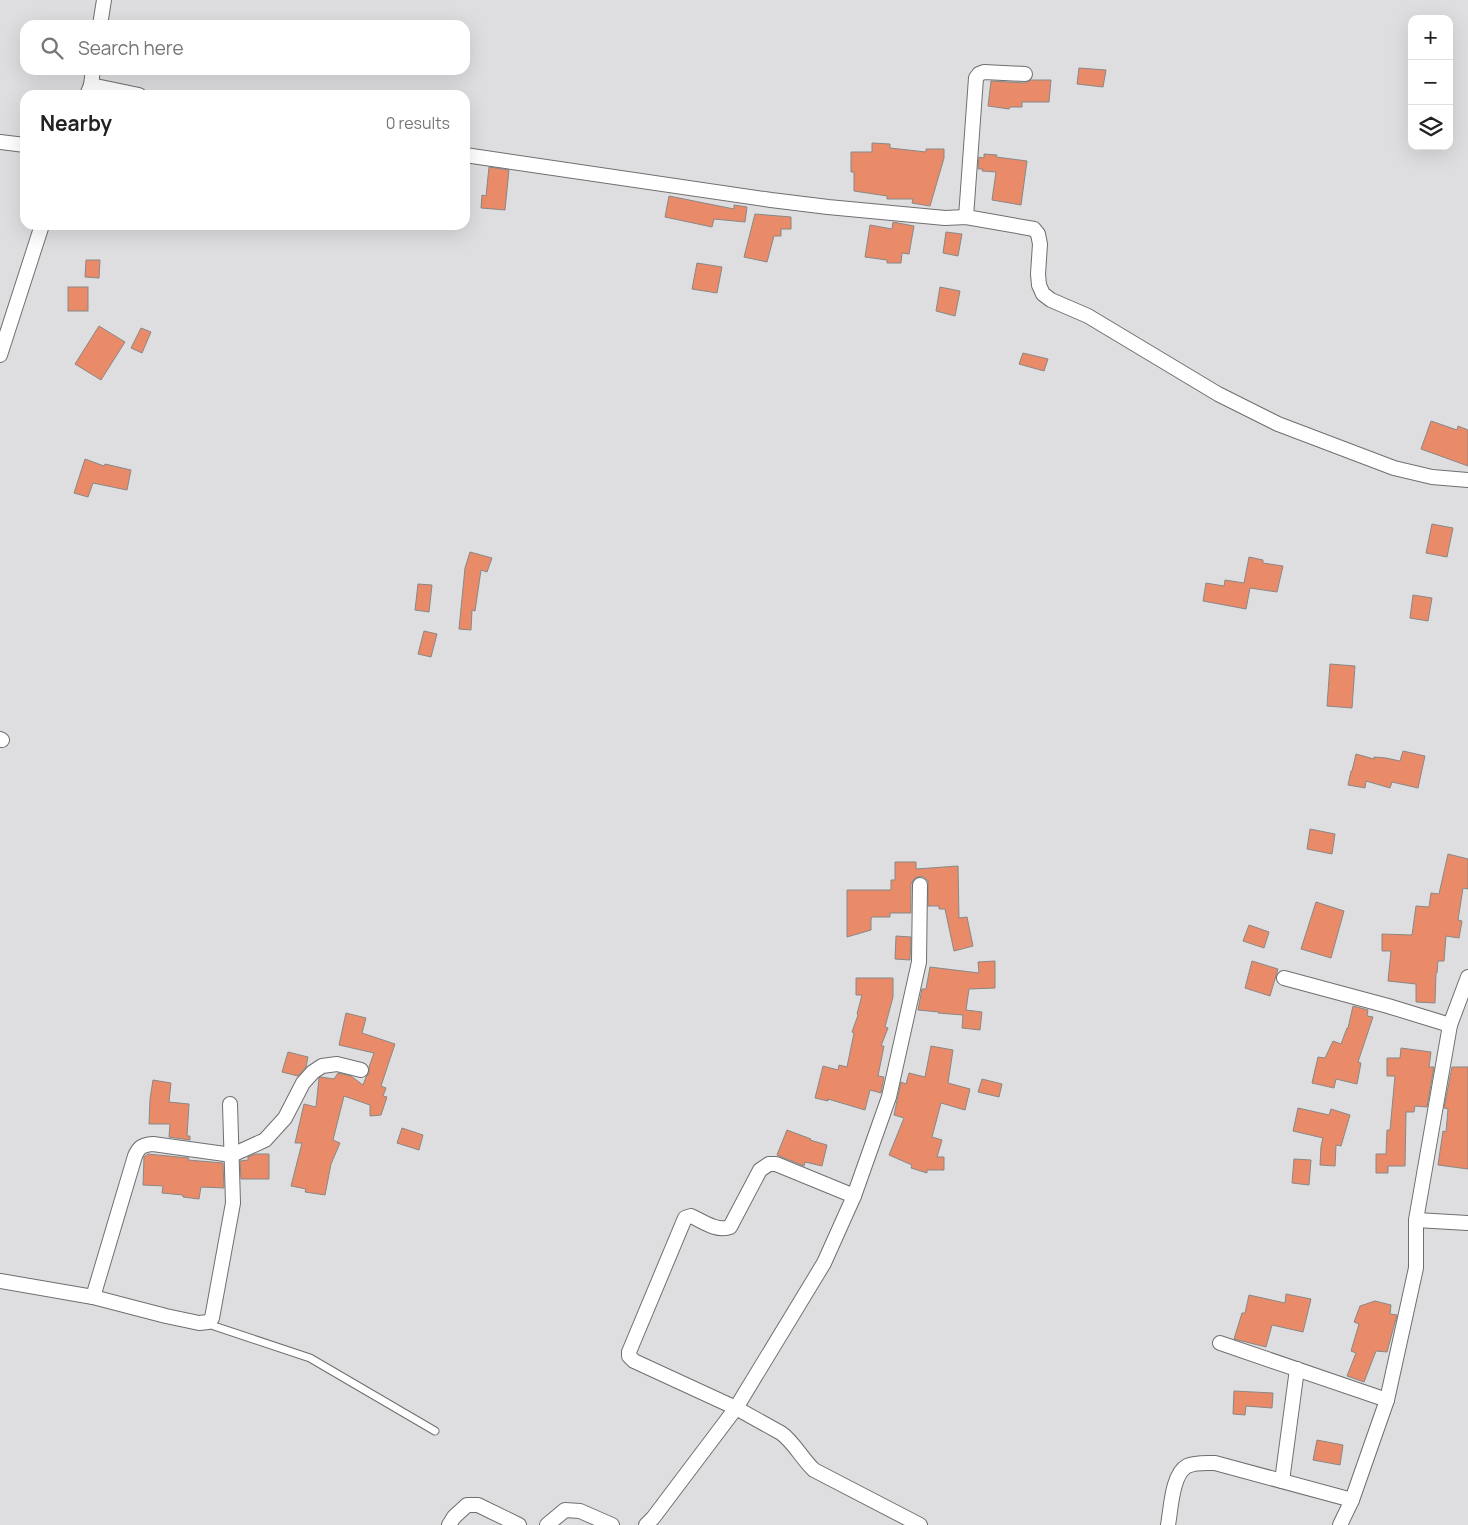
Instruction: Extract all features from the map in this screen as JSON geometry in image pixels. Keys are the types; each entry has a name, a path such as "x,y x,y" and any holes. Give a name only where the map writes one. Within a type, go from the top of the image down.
{"street":[{"path":"101,20 104,0"},
{"path":"966,217 976,78 984,72 1026,74"},
{"path":"89,90 92,75"},
{"path":"0,142 20,144"},
{"path":"470,156 818,206 945,218 966,217 1034,229 1038,234 1040,244 1039,285 1044,294 1052,300 1088,316 1218,394 1278,424 1394,468 1432,477 1468,480"},
{"path":"0,356 40,230"},
{"path":"646,1525 736,1408 824,1263 854,1196 889,1097 919,962 920,885"},
{"path":"1340,1525 1352,1500 1387,1400 1416,1268 1416,1220 1450,1025 1468,977"},
{"path":"1284,978 1450,1025"},
{"path":"93,1297 138,1148 143,1145 152,1144 232,1156 265,1140 285,1118 303,1082 322,1066 337,1064 361,1070"},
{"path":"0,1281 93,1297 166,1316 204,1323 212,1318 233,1204 230,1104"},
{"path":"854,1196 776,1164 769,1164 760,1170 730,1227 726,1229 714,1226 691,1216 685,1218 629,1352 629,1356 634,1361 736,1408 787,1437 814,1470 920,1525"},
{"path":"1416,1220 1468,1223"},
{"path":"1220,1342 1387,1400"},
{"path":"1282,1481 1297,1369"},
{"path":"1168,1525 1178,1475 1186,1467 1198,1463 1215,1463 1352,1500"},
{"path":"449,1525 454,1516 467,1505 478,1505 519,1525"},
{"path":"547,1525 565,1510 580,1512 612,1525"}],"lane":[{"path":"204,1323 310,1358 435,1430"}],"building":[{"path":"1079,68 1106,70 1103,87 1077,84"},
{"path":"1031,80 1051,80 1049,102 1022,102 1022,107 1010,107 1009,109 988,106 991,81 1025,83"},
{"path":"872,143 890,144 890,148 926,152 926,149 944,149 944,158 930,206 912,203 913,199 887,199 887,196 854,191 854,172 851,172 851,152 872,152"},
{"path":"984,154 1027,161 1021,205 992,200 996,172 978,169 979,157 984,158"},
{"path":"489,167 509,170 505,210 481,208 482,195 486,196"},
{"path":"669,196 734,209 734,205 747,207 745,222 714,219 712,227 665,217"},
{"path":"755,214 791,217 791,229 781,229 781,236 774,236 767,262 744,257"},
{"path":"893,222 914,226 909,254 902,253 901,263 887,263 887,260 865,257 870,225 892,229"},
{"path":"946,232 962,234 958,256 943,253"},
{"path":"86,260 100,260 99,278 85,277"},
{"path":"697,263 722,267 717,293 692,289"},
{"path":"68,287 88,287 88,311 68,311"},
{"path":"940,287 960,291 955,316 936,311"},
{"path":"99,326 125,342 101,380 75,364"},
{"path":"141,328 151,332 142,353 131,348"},
{"path":"1023,353 1048,359 1044,371 1019,364"},
{"path":"1431,421 1457,430 1458,426 1468,430 1468,466 1421,449"},
{"path":"85,459 104,466 105,464 131,470 127,490 93,483 88,497 74,493"},
{"path":"1432,524 1453,528 1447,557 1426,553"},
{"path":"470,552 492,558 487,572 481,570 475,611 472,610 471,630 459,629 465,568"},
{"path":"1249,557 1263,560 1263,563 1283,566 1277,592 1250,588 1246,609 1203,601 1206,583 1224,586 1225,580 1244,583"},
{"path":"418,584 432,585 429,612 415,610"},
{"path":"1413,595 1432,598 1428,621 1410,618"},
{"path":"424,631 437,634 431,657 418,654"},
{"path":"1330,664 1355,666 1352,708 1327,706"},
{"path":"1403,751 1425,756 1418,788 1392,782 1390,788 1366,781 1365,788 1348,785 1356,754 1374,759 1374,757 1400,761"},
{"path":"1310,829 1335,834 1332,854 1307,849"},
{"path":"1448,854 1468,859 1468,889 1463,888 1458,920 1462,921 1459,938 1446,936 1444,961 1438,961 1436,973 1435,1003 1416,1002 1416,984 1388,981 1391,951 1382,951 1382,934 1412,935 1416,906 1429,907 1431,893 1439,894"},
{"path":"895,862 916,862 916,869 958,866 959,918 967,917 973,946 954,951 945,909 939,909 939,906 928,906 928,881 921,876 915,878 911,884 911,913 890,913 890,917 872,917 871,930 847,937 847,890 891,890 891,880 895,880"},
{"path":"1316,902 1344,911 1331,958 1301,949"},
{"path":"1249,925 1269,932 1264,948 1243,941"},
{"path":"896,936 911,937 910,960 895,959"},
{"path":"995,961 995,988 969,989 966,1010 982,1012 980,1030 962,1028 963,1015 918,1010 922,989 926,989 930,967 979,973 978,962"},
{"path":"1252,961 1278,969 1270,996 1245,988"},
{"path":"856,978 893,978 893,997 885,1027 888,1028 881,1046 884,1046 878,1076 884,1077 881,1093 870,1090 865,1110 828,1099 828,1101 815,1098 823,1066 838,1070 839,1065 847,1067 854,1033 852,1032 862,995 856,995"},
{"path":"1353,1006 1368,1010 1367,1016 1373,1017 1358,1062 1361,1063 1357,1084 1336,1079 1334,1088 1312,1083 1318,1057 1325,1058 1333,1041 1341,1044 1348,1028"},
{"path":"346,1013 366,1018 362,1033 395,1044 381,1086 386,1088 383,1096 387,1097 381,1115 370,1116 370,1105 344,1096 333,1140 340,1143 331,1164 325,1195 305,1192 306,1189 291,1186 302,1143 295,1143 304,1104 316,1107 319,1078 321,1077 334,1079 338,1073 351,1076 363,1085 369,1073 374,1053 339,1045"},
{"path":"931,1046 953,1050 948,1083 970,1089 965,1110 941,1103 932,1137 942,1140 937,1157 944,1157 944,1170 927,1170 927,1173 911,1168 912,1165 889,1155 904,1118 894,1115 901,1082 906,1084 909,1073 925,1077"},
{"path":"1401,1048 1431,1052 1429,1067 1434,1067 1427,1107 1415,1106 1414,1112 1406,1112 1405,1166 1388,1166 1388,1173 1376,1173 1376,1154 1386,1154 1387,1130 1390,1130 1395,1076 1387,1076 1387,1058 1400,1058"},
{"path":"288,1052 308,1057 306,1067 298,1076 282,1072"},
{"path":"1452,1067 1468,1067 1468,1169 1438,1165 1443,1131 1446,1132 1448,1109 1444,1108"},
{"path":"982,1079 1002,1084 999,1097 978,1092"},
{"path":"153,1080 171,1083 169,1102 189,1104 187,1136 190,1136 190,1140 169,1137 170,1124 149,1124"},
{"path":"1298,1108 1329,1115 1331,1109 1350,1115 1341,1146 1336,1145 1335,1166 1320,1165 1323,1138 1293,1131"},
{"path":"402,1128 423,1135 419,1150 397,1143"},
{"path":"787,1130 827,1145 822,1166 805,1162 804,1166 777,1155"},
{"path":"148,1154 223,1163 224,1188 201,1187 199,1199 162,1193 163,1186 143,1185 144,1157"},
{"path":"256,1154 269,1154 269,1179 241,1179 240,1161 248,1160 248,1157"},
{"path":"1294,1159 1311,1160 1309,1185 1292,1183"},
{"path":"1286,1294 1311,1299 1303,1332 1272,1325 1266,1347 1234,1339 1242,1313 1245,1313 1249,1295 1285,1303"},
{"path":"1375,1301 1391,1305 1390,1314 1397,1315 1387,1352 1376,1351 1364,1382 1347,1376 1356,1353 1351,1351 1359,1324 1354,1322 1360,1306"},
{"path":"1234,1391 1273,1393 1272,1408 1246,1406 1245,1415 1233,1414"},
{"path":"1317,1440 1343,1445 1340,1465 1313,1460"}]}
